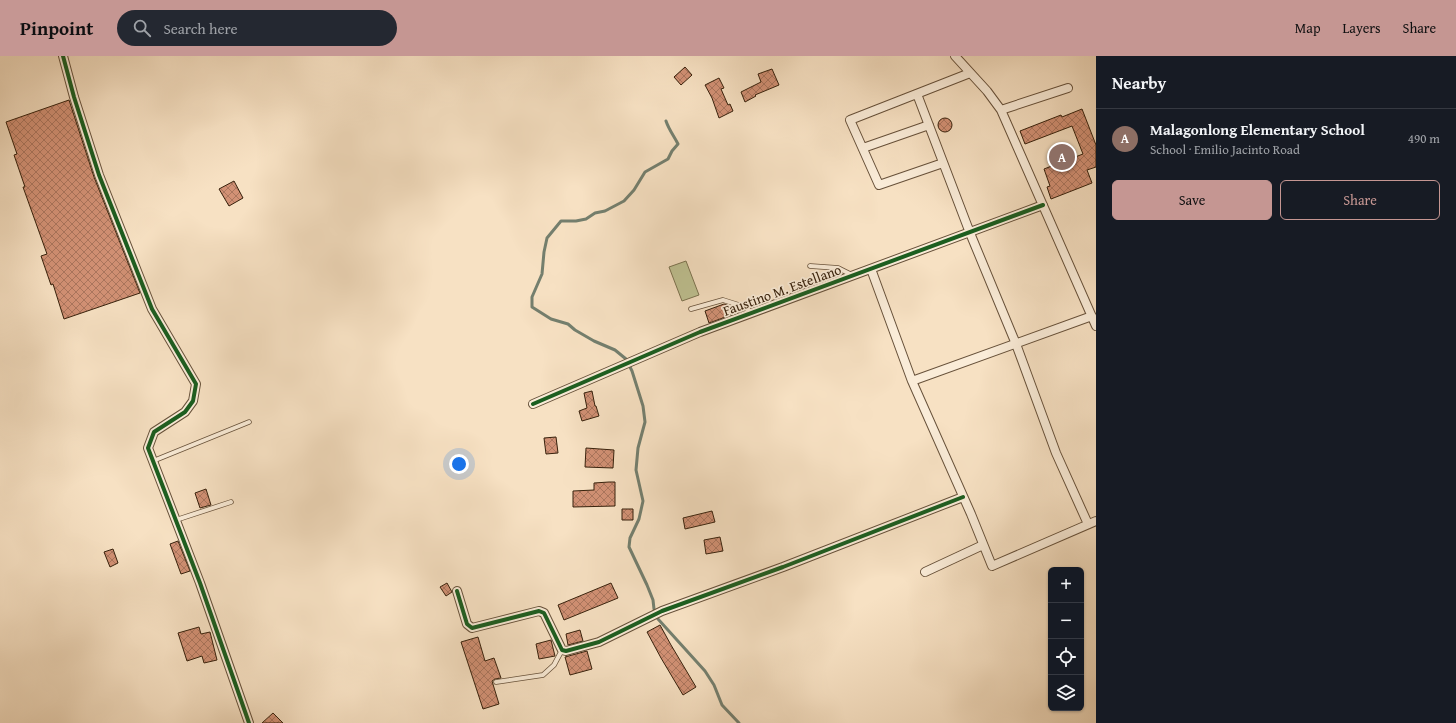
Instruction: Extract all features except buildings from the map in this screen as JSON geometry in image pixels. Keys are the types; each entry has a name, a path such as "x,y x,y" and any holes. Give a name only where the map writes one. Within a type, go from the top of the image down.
{"street":[{"path":"63,56 74,97 99,175 152,309 196,384 193,401 185,412 154,432 148,448 200,583 249,723"},
{"path":"955,56 987,91 1001,110 1024,159 1096,326"},
{"path":"943,163 879,185 850,120 970,73"},
{"path":"1001,110 1068,88"},
{"path":"871,269 912,381 992,566 1092,523 1056,452 1016,344 970,233 917,94"},
{"path":"863,148 929,125"},
{"name":"Faustino M. Estellano","path":"533,404 700,332 1043,205"},
{"path":"912,381 1092,316"},
{"path":"457,591 468,624 472,628 539,611 544,613 562,650 566,651 599,642 662,611 783,567 963,497"},
{"path":"926,572 983,545"}],"lane":[{"path":"810,266 838,268 854,276"},
{"path":"691,309 723,300 742,306 753,313"},
{"path":"153,461 249,422"},
{"path":"176,520 231,502"},
{"path":"496,682 543,675 554,665 562,650"}],"green space":[{"path":"686,261 699,295 682,301 669,267"}],"waterway":[{"path":"654,609 653,600 647,585 629,547 630,538 639,519 643,501 636,470 638,448 645,422 643,406 632,371 626,359 615,350 594,341 568,324 551,319 532,307 532,297 542,274 547,238 561,221 586,219 595,213 605,211 624,201 634,190 645,172 668,159 678,144 666,121"},
{"path":"658,619 705,671 714,685 722,705 739,723"}],"cycle path":[{"path":"63,56 74,97 99,175 152,309 196,384 193,401 185,412 154,432 148,448 200,583 249,723"},
{"path":"533,404 700,332 1043,205"},
{"path":"457,591 467,624 472,628 539,611 544,613 562,650 566,651 599,642 662,611 783,567 963,497"}],"place":[{"name":"Malagonlong Elementary School","path":"1062,157"}]}
